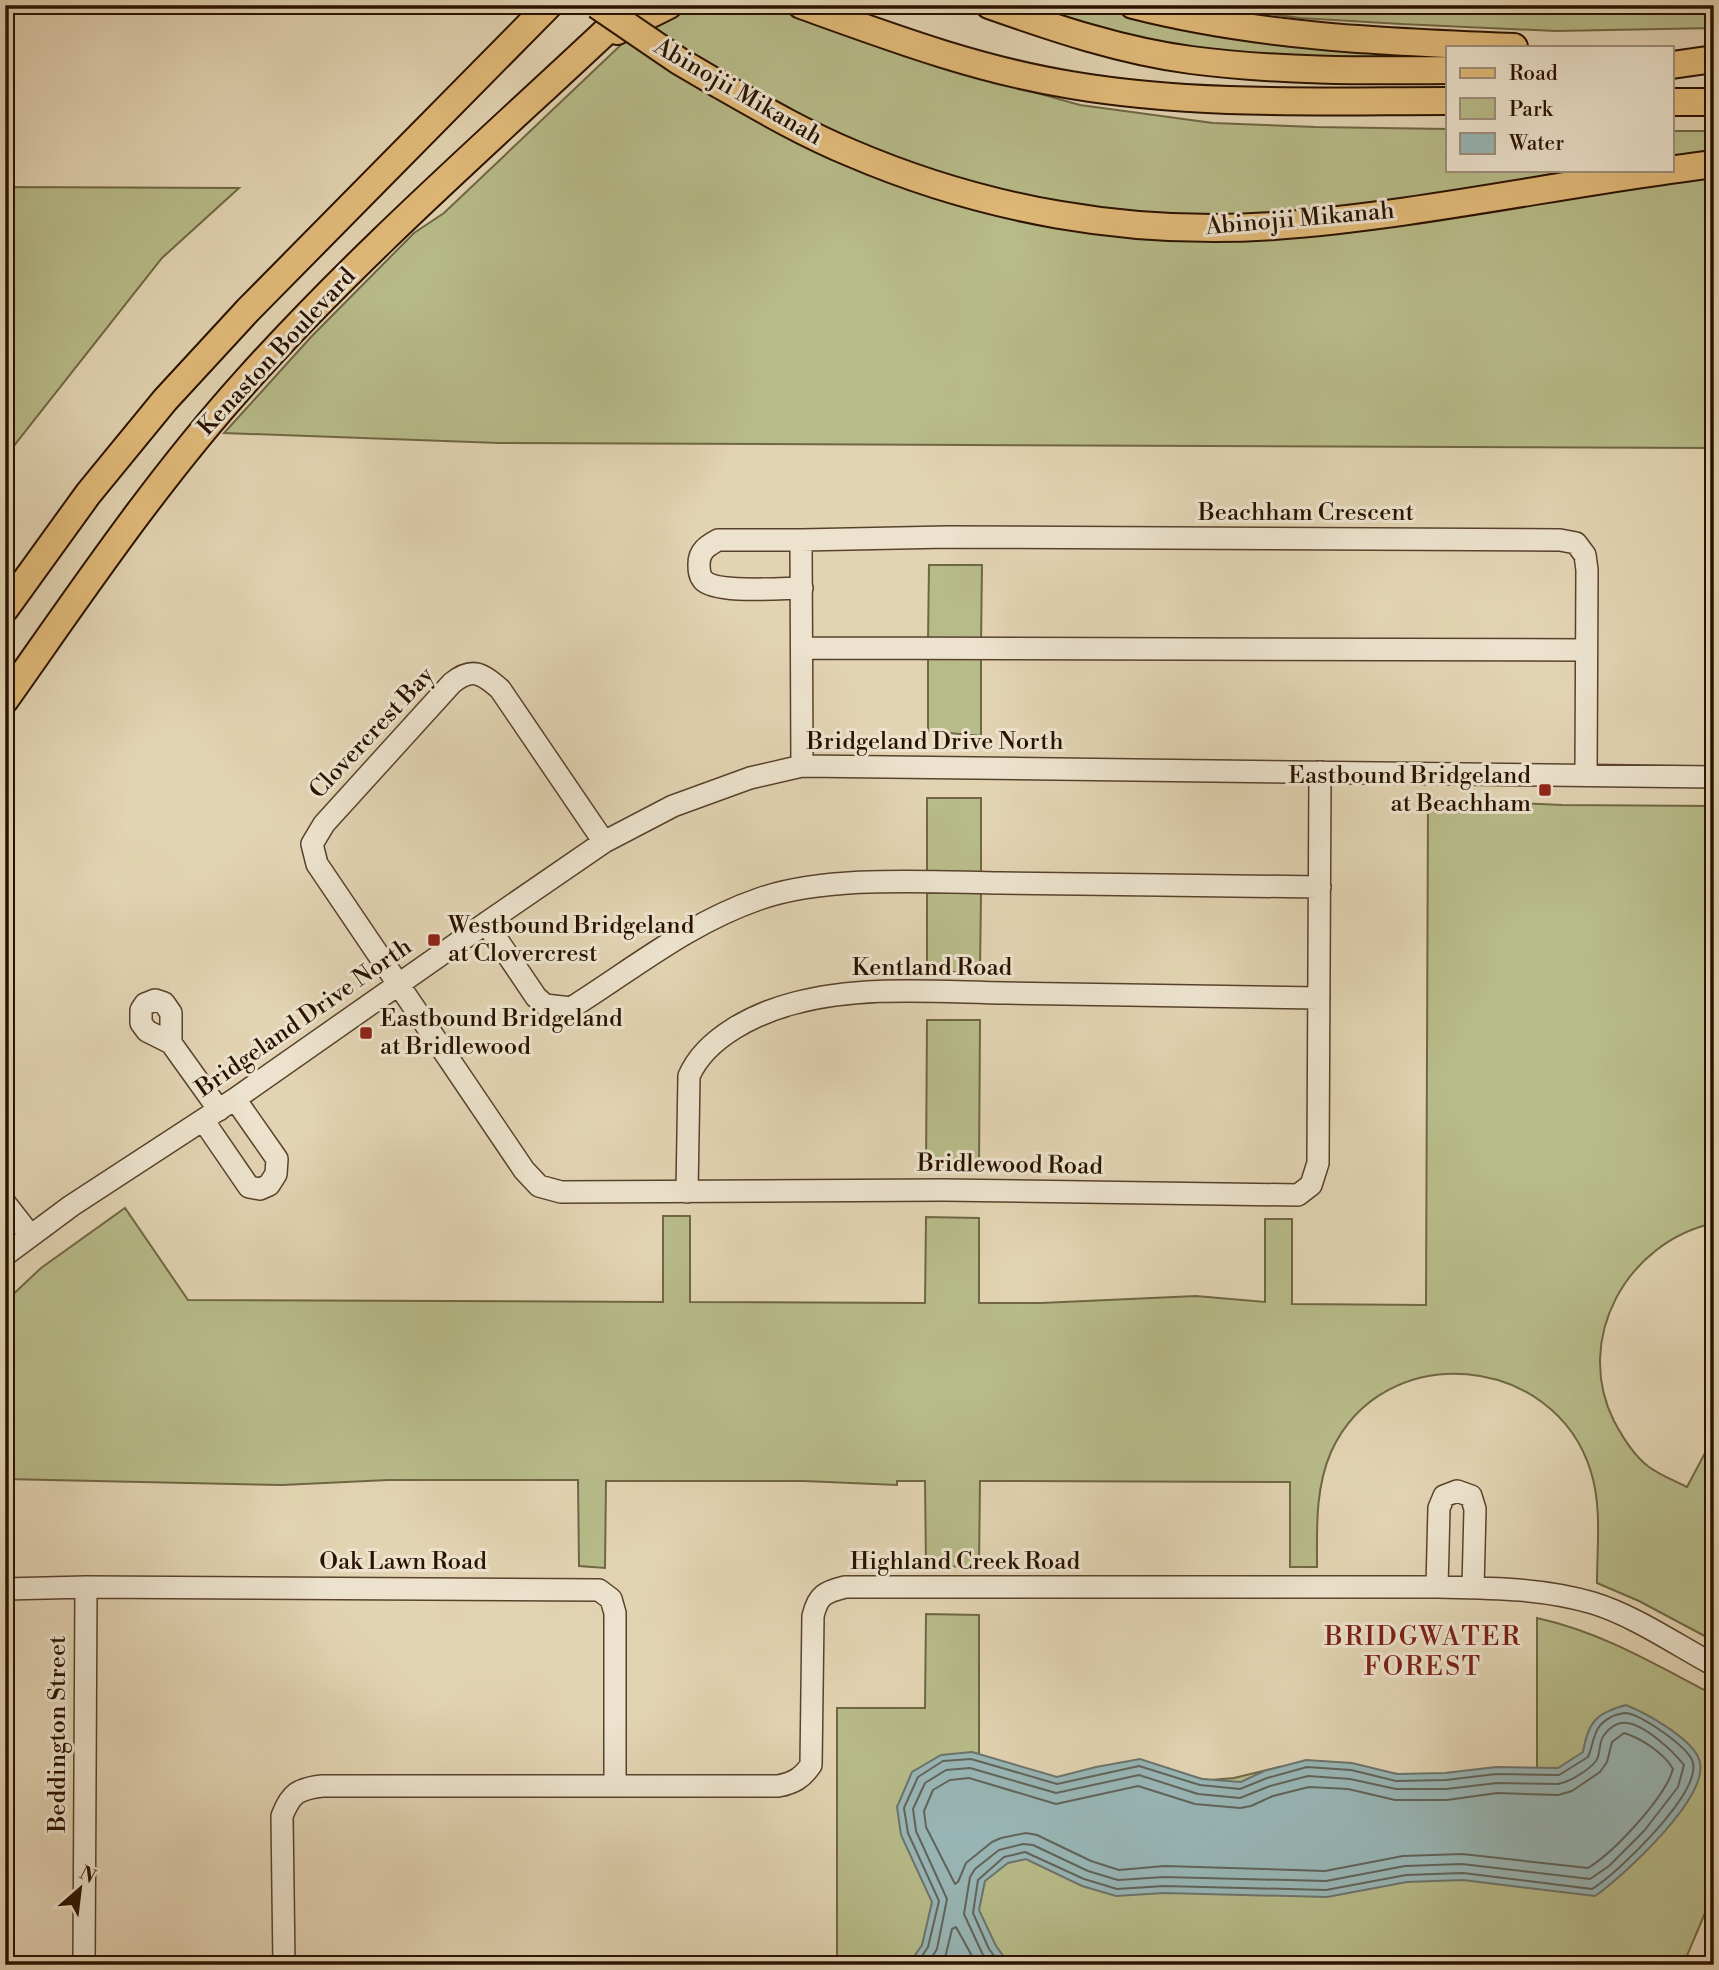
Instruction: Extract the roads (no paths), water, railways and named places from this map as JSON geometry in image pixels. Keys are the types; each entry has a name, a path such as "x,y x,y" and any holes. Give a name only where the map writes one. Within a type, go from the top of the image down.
{"main road":[{"name":"Abinojii Mikanah","path":"597,5 680,61 817,138 938,186 1036,211 1127,224 1231,228 1313,222 1659,172"},
{"name":"Kenaston Boulevard","path":"5,700 122,534 244,383 354,268 634,5"},
{"path":"594,43 670,5"},
{"path":"801,5 935,53 1069,85 1180,98 1446,101"},
{"path":"989,5 1082,36 1188,60 1295,69 1446,70"},
{"path":"1133,5 1180,17 1276,33 1373,41 1490,46"},
{"name":"Kenaston Boulevard","path":"5,610 88,494 165,400 248,310 543,9"},
{"path":"1674,53 1714,57"},
{"path":"1674,65 1714,57"},
{"path":"1674,102 1714,102"},
{"name":"Abinojii Mikanah","path":"1674,170 1714,164"}],"street":[{"name":"Beachham Crescent","path":"802,588 720,588 704,581 699,571 699,556 707,546 718,540 947,537 1560,540 1576,543 1585,555 1587,775"},
{"path":"802,540 802,766"},
{"path":"803,648 1585,650"},
{"name":"Clovercrest Bay","path":"399,985 317,864 312,844 324,824 452,683 464,674 477,673 500,689 604,842"},
{"name":"Bridgeland Drive North","path":"5,1255 71,1206 219,1110 604,842 673,806 750,778 802,766 1714,776"},
{"name":"Bridlewood Road","path":"399,985 524,1170 539,1186 561,1192 944,1190 1298,1195 1311,1185 1318,1163 1320,772"},
{"path":"486,923 536,997 545,1005 571,1009 665,945 714,916 762,898 803,888 845,884 945,882 1320,887"},
{"name":"Kentland Road","path":"687,1192 689,1076 694,1064 723,1036 743,1024 795,1003 858,993 945,992 1319,998"},
{"path":"170,1043 219,1110"},
{"path":"5,1203 30,1235"},
{"path":"1437,1587 1439,1508 1444,1496 1457,1491 1471,1496 1475,1509 1473,1588"},
{"name":"Oak Lawn Road","path":"5,1589 86,1587 599,1590 611,1599 615,1613 615,1785"},
{"name":"Beddington Street","path":"84,1965 86,1587"},
{"name":"Highland Creek Road","path":"284,1965 282,1816 288,1800 303,1788 778,1786 792,1783 803,1776 811,1765 813,1615 816,1603 827,1591 845,1587 1437,1587 1531,1590 1594,1604 1629,1619 1714,1665"}],"water":[{"path":"1626,1705 1656,1720 1687,1743 1699,1759 1700,1774 1692,1793 1662,1834 1625,1872 1595,1896 1463,1880 1407,1882 1327,1897 1164,1893 1116,1896 1082,1886 1026,1859 1008,1863 985,1881 979,1910 996,1946 1010,1965 908,1965 922,1945 932,1902 901,1835 897,1807 912,1772 941,1755 972,1752 1057,1777 1140,1759 1202,1779 1241,1782 1264,1771 1306,1760 1352,1763 1397,1774 1445,1773 1496,1767 1558,1768 1583,1752 1595,1720"},
{"path":"481,1960 539,1960 570,1965 404,1965"},
{"path":"773,1960 788,1965 715,1965"}],"place":[{"name":"Eastbound Bridgeland at Beachham","path":"1545,790"},
{"name":"Westbound Bridgeland at Clovercrest","path":"434,940"},
{"name":"Eastbound Bridgeland at Bridlewood","path":"366,1033"}],"district":[{"name":"BRIDGWATER FOREST","path":"1423,1652"}]}
